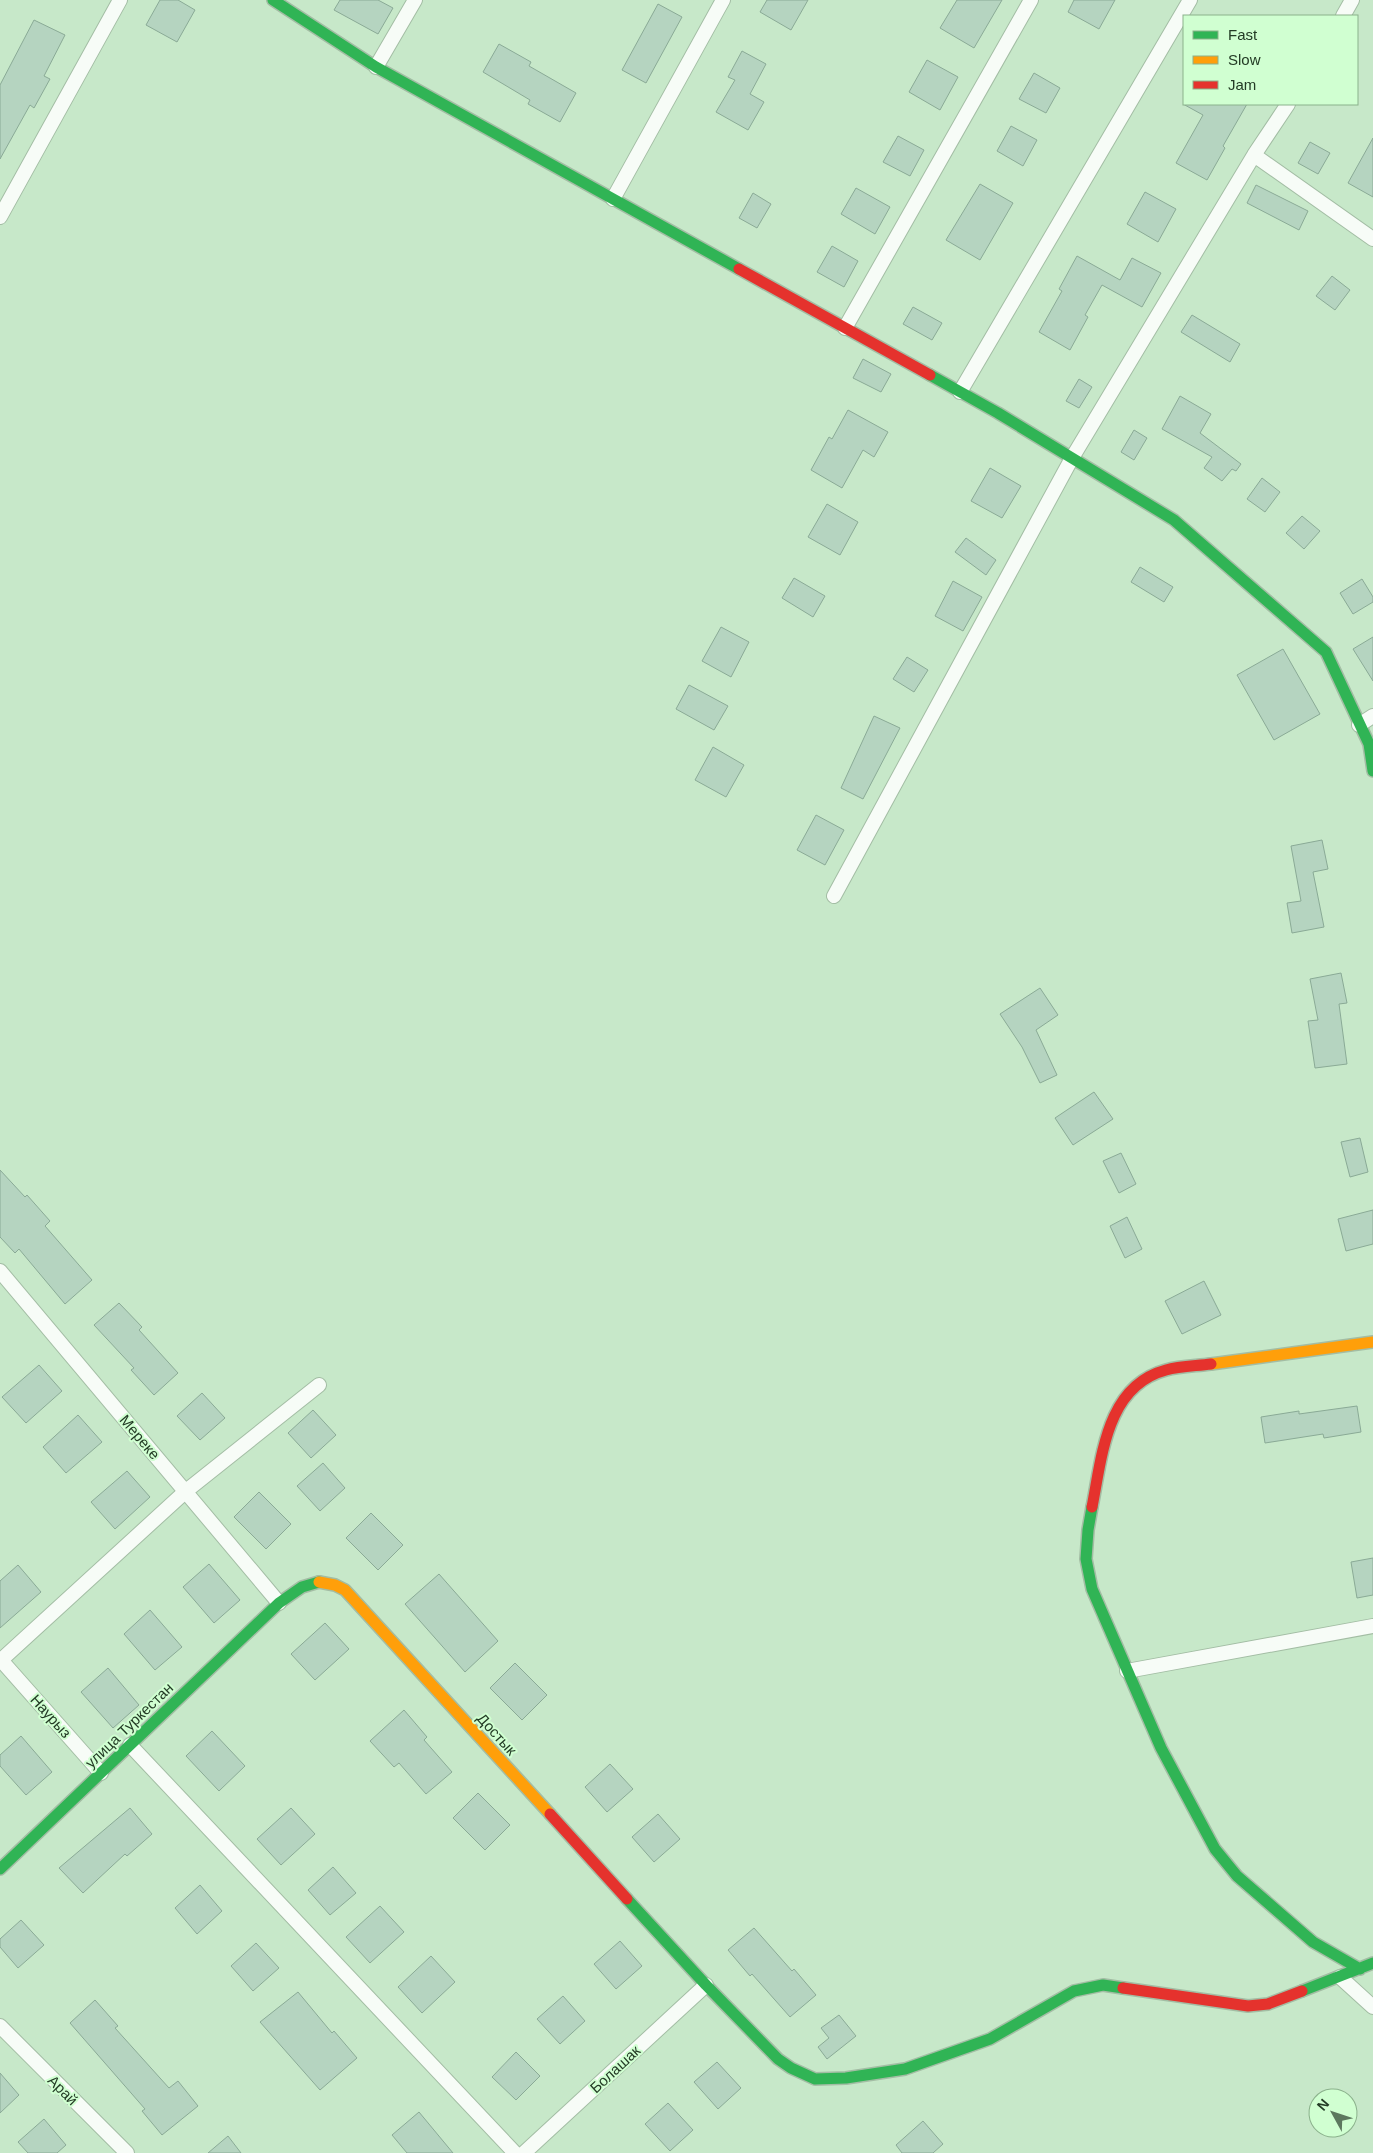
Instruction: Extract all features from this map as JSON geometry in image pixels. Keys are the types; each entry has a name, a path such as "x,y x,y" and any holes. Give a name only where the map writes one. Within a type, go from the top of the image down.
{"street":[{"path":"0,217 120,0"},
{"path":"273,0 376,67 960,392 1174,520 1326,652 1368,744 1373,771"},
{"path":"376,67 415,0"},
{"path":"613,198 722,0"},
{"path":"845,328 1031,0"},
{"path":"960,392 1190,0"},
{"path":"1344,15 1352,0"},
{"path":"834,896 1072,458 1254,155 1287,105"},
{"path":"1254,155 1373,239"},
{"path":"1359,725 1373,716"},
{"name":"Мереке","path":"0,1271 279,1603"},
{"path":"1360,1969 1313,1942 1237,1876 1215,1849 1161,1748 1092,1589 1086,1558 1088,1530 1107,1431 1118,1406 1140,1381 1165,1370 1373,1342"},
{"path":"0,1660 186,1491 319,1385"},
{"name":"Достык","path":"279,1603 299,1588 312,1583 334,1583 345,1590 706,1985 778,2059 791,2068 814,2079 827,2080 905,2069 990,2039 1074,1991 1088,1987 1103,1985 1248,2006 1268,2004 1373,1963"},
{"name":"улица Туркестан","path":"0,1869 279,1603"},
{"path":"1127,1671 1373,1626"},
{"name":"Наурыз","path":"0,1660 101,1772"},
{"path":"130,1745 515,2153"},
{"path":"1340,1977 1373,2007"},
{"name":"Болашак","path":"524,2153 706,1985"},
{"name":"Арай","path":"0,2026 127,2153"}],"building":[{"path":"160,0 178,0 195,10 177,42 146,25"},
{"path":"340,0 378,0 393,8 378,34 334,10"},
{"path":"767,0 808,0 791,30 760,12"},
{"path":"957,0 1002,0 974,48 940,28"},
{"path":"1074,0 1115,0 1099,29 1068,12"},
{"path":"658,4 682,17 646,83 622,70"},
{"path":"34,20 65,35 44,76 50,79 34,108 30,105 0,159 0,85"},
{"path":"499,44 531,62 529,66 576,93 560,122 528,104 530,100 483,72"},
{"path":"742,51 766,64 750,94 764,102 748,130 716,112 735,80 728,77"},
{"path":"927,60 958,77 940,110 909,92"},
{"path":"1034,73 1060,88 1046,113 1019,99"},
{"path":"1185,105 1246,105 1223,146 1225,148 1207,180 1176,163 1203,115"},
{"path":"1011,126 1037,140 1023,166 997,151"},
{"path":"898,136 924,150 910,176 883,162"},
{"path":"1373,138 1373,197 1348,183"},
{"path":"1310,142 1330,153 1318,174 1298,163"},
{"path":"980,184 1013,203 980,260 946,240"},
{"path":"1256,185 1308,211 1299,230 1247,203"},
{"path":"856,188 890,207 875,234 841,214"},
{"path":"1145,192 1176,209 1158,242 1127,224"},
{"path":"753,193 771,204 757,228 739,218"},
{"path":"832,246 858,261 844,287 817,272"},
{"path":"1077,256 1120,280 1132,258 1161,273 1142,307 1102,285 1085,315 1088,317 1070,350 1039,332 1062,291 1059,289"},
{"path":"1332,276 1350,290 1335,310 1316,296"},
{"path":"913,307 942,323 932,340 903,324"},
{"path":"1192,315 1240,344 1230,362 1181,332"},
{"path":"863,359 891,374 881,392 853,378"},
{"path":"1079,379 1092,387 1079,408 1066,401"},
{"path":"1180,396 1211,414 1200,433 1241,464 1236,471 1232,469 1222,481 1204,468 1212,457 1162,429"},
{"path":"848,410 888,432 874,457 863,450 842,488 811,470 829,437 832,439"},
{"path":"1134,430 1147,438 1134,460 1121,452"},
{"path":"990,468 1021,486 1002,518 971,501"},
{"path":"1262,478 1280,492 1265,512 1247,499"},
{"path":"827,504 858,522 840,555 808,537"},
{"path":"1302,516 1320,531 1304,549 1286,533"},
{"path":"966,538 996,560 986,575 955,552"},
{"path":"1140,567 1173,587 1164,602 1131,582"},
{"path":"794,578 825,596 813,617 782,598"},
{"path":"1362,579 1373,597 1373,602 1353,614 1340,593"},
{"path":"953,581 982,597 963,631 935,616"},
{"path":"721,627 749,642 731,677 702,661"},
{"path":"1373,637 1373,681 1353,649"},
{"path":"1283,649 1320,714 1274,740 1237,675"},
{"path":"907,657 928,670 914,692 893,679"},
{"path":"689,685 728,706 714,730 676,709"},
{"path":"874,716 900,728 863,799 841,788"},
{"path":"713,747 744,765 726,797 695,780"},
{"path":"816,815 844,830 825,865 797,850"},
{"path":"1322,840 1328,869 1313,872 1324,927 1292,933 1287,903 1301,901 1291,846"},
{"path":"1341,973 1347,1003 1339,1004 1347,1064 1315,1068 1308,1021 1318,1020 1310,979"},
{"path":"1040,988 1058,1015 1036,1030 1057,1075 1040,1083 1022,1047 1000,1014"},
{"path":"1094,1092 1113,1119 1073,1145 1055,1118"},
{"path":"1360,1138 1368,1172 1350,1177 1341,1142"},
{"path":"1121,1153 1136,1184 1119,1193 1103,1161"},
{"path":"0,1170 25,1197 27,1195 50,1221 45,1226 92,1280 65,1304 19,1249 15,1253 0,1237"},
{"path":"1373,1210 1373,1244 1346,1251 1338,1219"},
{"path":"1127,1217 1142,1249 1125,1258 1110,1226"},
{"path":"1204,1281 1221,1315 1182,1334 1165,1301"},
{"path":"119,1303 142,1327 139,1330 178,1373 154,1395 131,1370 134,1368 94,1325"},
{"path":"39,1365 62,1391 26,1423 2,1397"},
{"path":"202,1393 225,1418 200,1440 177,1416"},
{"path":"1357,1406 1361,1432 1324,1438 1323,1434 1265,1443 1261,1417 1299,1411 1299,1414"},
{"path":"313,1410 336,1435 311,1458 288,1433"},
{"path":"78,1415 102,1442 66,1473 43,1447"},
{"path":"323,1463 345,1488 320,1511 297,1486"},
{"path":"127,1471 150,1497 115,1529 91,1502"},
{"path":"259,1492 291,1524 266,1549 234,1517"},
{"path":"371,1513 403,1545 378,1570 346,1538"},
{"path":"1373,1558 1373,1595 1357,1598 1351,1562"},
{"path":"209,1564 240,1600 214,1623 183,1587"},
{"path":"18,1565 41,1592 0,1628 0,1581"},
{"path":"439,1574 498,1641 465,1672 405,1604"},
{"path":"150,1610 182,1647 155,1670 124,1634"},
{"path":"325,1623 349,1649 315,1680 291,1654"},
{"path":"515,1663 547,1695 522,1720 490,1688"},
{"path":"108,1668 139,1705 113,1728 81,1692"},
{"path":"404,1710 427,1737 424,1740 452,1772 426,1794 399,1763 394,1767 370,1741"},
{"path":"212,1731 245,1766 219,1791 186,1756"},
{"path":"21,1736 52,1772 26,1795 0,1766 0,1755"},
{"path":"610,1764 633,1789 607,1812 585,1787"},
{"path":"478,1793 510,1825 485,1850 453,1818"},
{"path":"130,1808 152,1834 127,1856 125,1854 83,1893 59,1868"},
{"path":"291,1808 315,1834 281,1865 257,1839"},
{"path":"658,1814 680,1839 654,1862 632,1837"},
{"path":"333,1867 356,1893 330,1915 308,1890"},
{"path":"200,1885 222,1911 197,1934 175,1908"},
{"path":"380,1906 404,1932 370,1963 346,1937"},
{"path":"21,1920 44,1945 18,1968 0,1947 0,1939"},
{"path":"754,1928 792,1971 794,1969 816,1995 790,2017 752,1974 750,1976 728,1950"},
{"path":"620,1941 642,1966 616,1989 594,1964"},
{"path":"256,1943 279,1968 253,1991 231,1966"},
{"path":"431,1956 455,1982 422,2013 398,1987"},
{"path":"298,1992 332,2033 334,2031 357,2058 320,2090 260,2022"},
{"path":"563,1996 585,2021 560,2044 537,2019"},
{"path":"95,2000 118,2026 115,2028 169,2088 178,2081 198,2106 162,2135 142,2111 145,2109 70,2023"},
{"path":"839,2015 856,2036 827,2059 818,2047 829,2038 821,2028"},
{"path":"516,2052 540,2076 516,2100 492,2077"},
{"path":"717,2062 741,2088 718,2109 694,2082"},
{"path":"0,2073 19,2095 0,2113"},
{"path":"668,2103 693,2130 670,2151 645,2124"},
{"path":"419,2112 453,2153 407,2153 392,2135"},
{"path":"44,2119 66,2145 57,2153 28,2153 18,2142"},
{"path":"923,2121 943,2144 933,2153 902,2153 896,2145"},
{"path":"228,2136 241,2153 208,2153"}],"traffic: fast":[{"path":"273,0 376,67 739,269"},
{"path":"930,375 998,413 1174,520 1326,652 1369,744 1373,771"},
{"path":"1092,1507 1086,1559 1092,1589 1161,1748 1215,1849 1237,1876 1313,1942 1360,1969"},
{"path":"0,1869 279,1603 302,1587 319,1582"},
{"path":"627,1899 706,1985 778,2059 791,2068 815,2079 846,2078 905,2069 990,2039 1074,1991 1103,1985 1123,1988"},
{"path":"1302,1991 1373,1963"}],"traffic: slow":[{"path":"1211,1364 1373,1342"},
{"path":"319,1582 335,1585 345,1590 550,1814"}],"traffic: jam":[{"path":"739,269 930,375"},
{"path":"1092,1507 1099,1467 1110,1426 1119,1407 1131,1391 1146,1378 1166,1370 1211,1364"},
{"path":"550,1814 627,1899"},
{"path":"1123,1988 1248,2006 1268,2004 1302,1991"}]}
